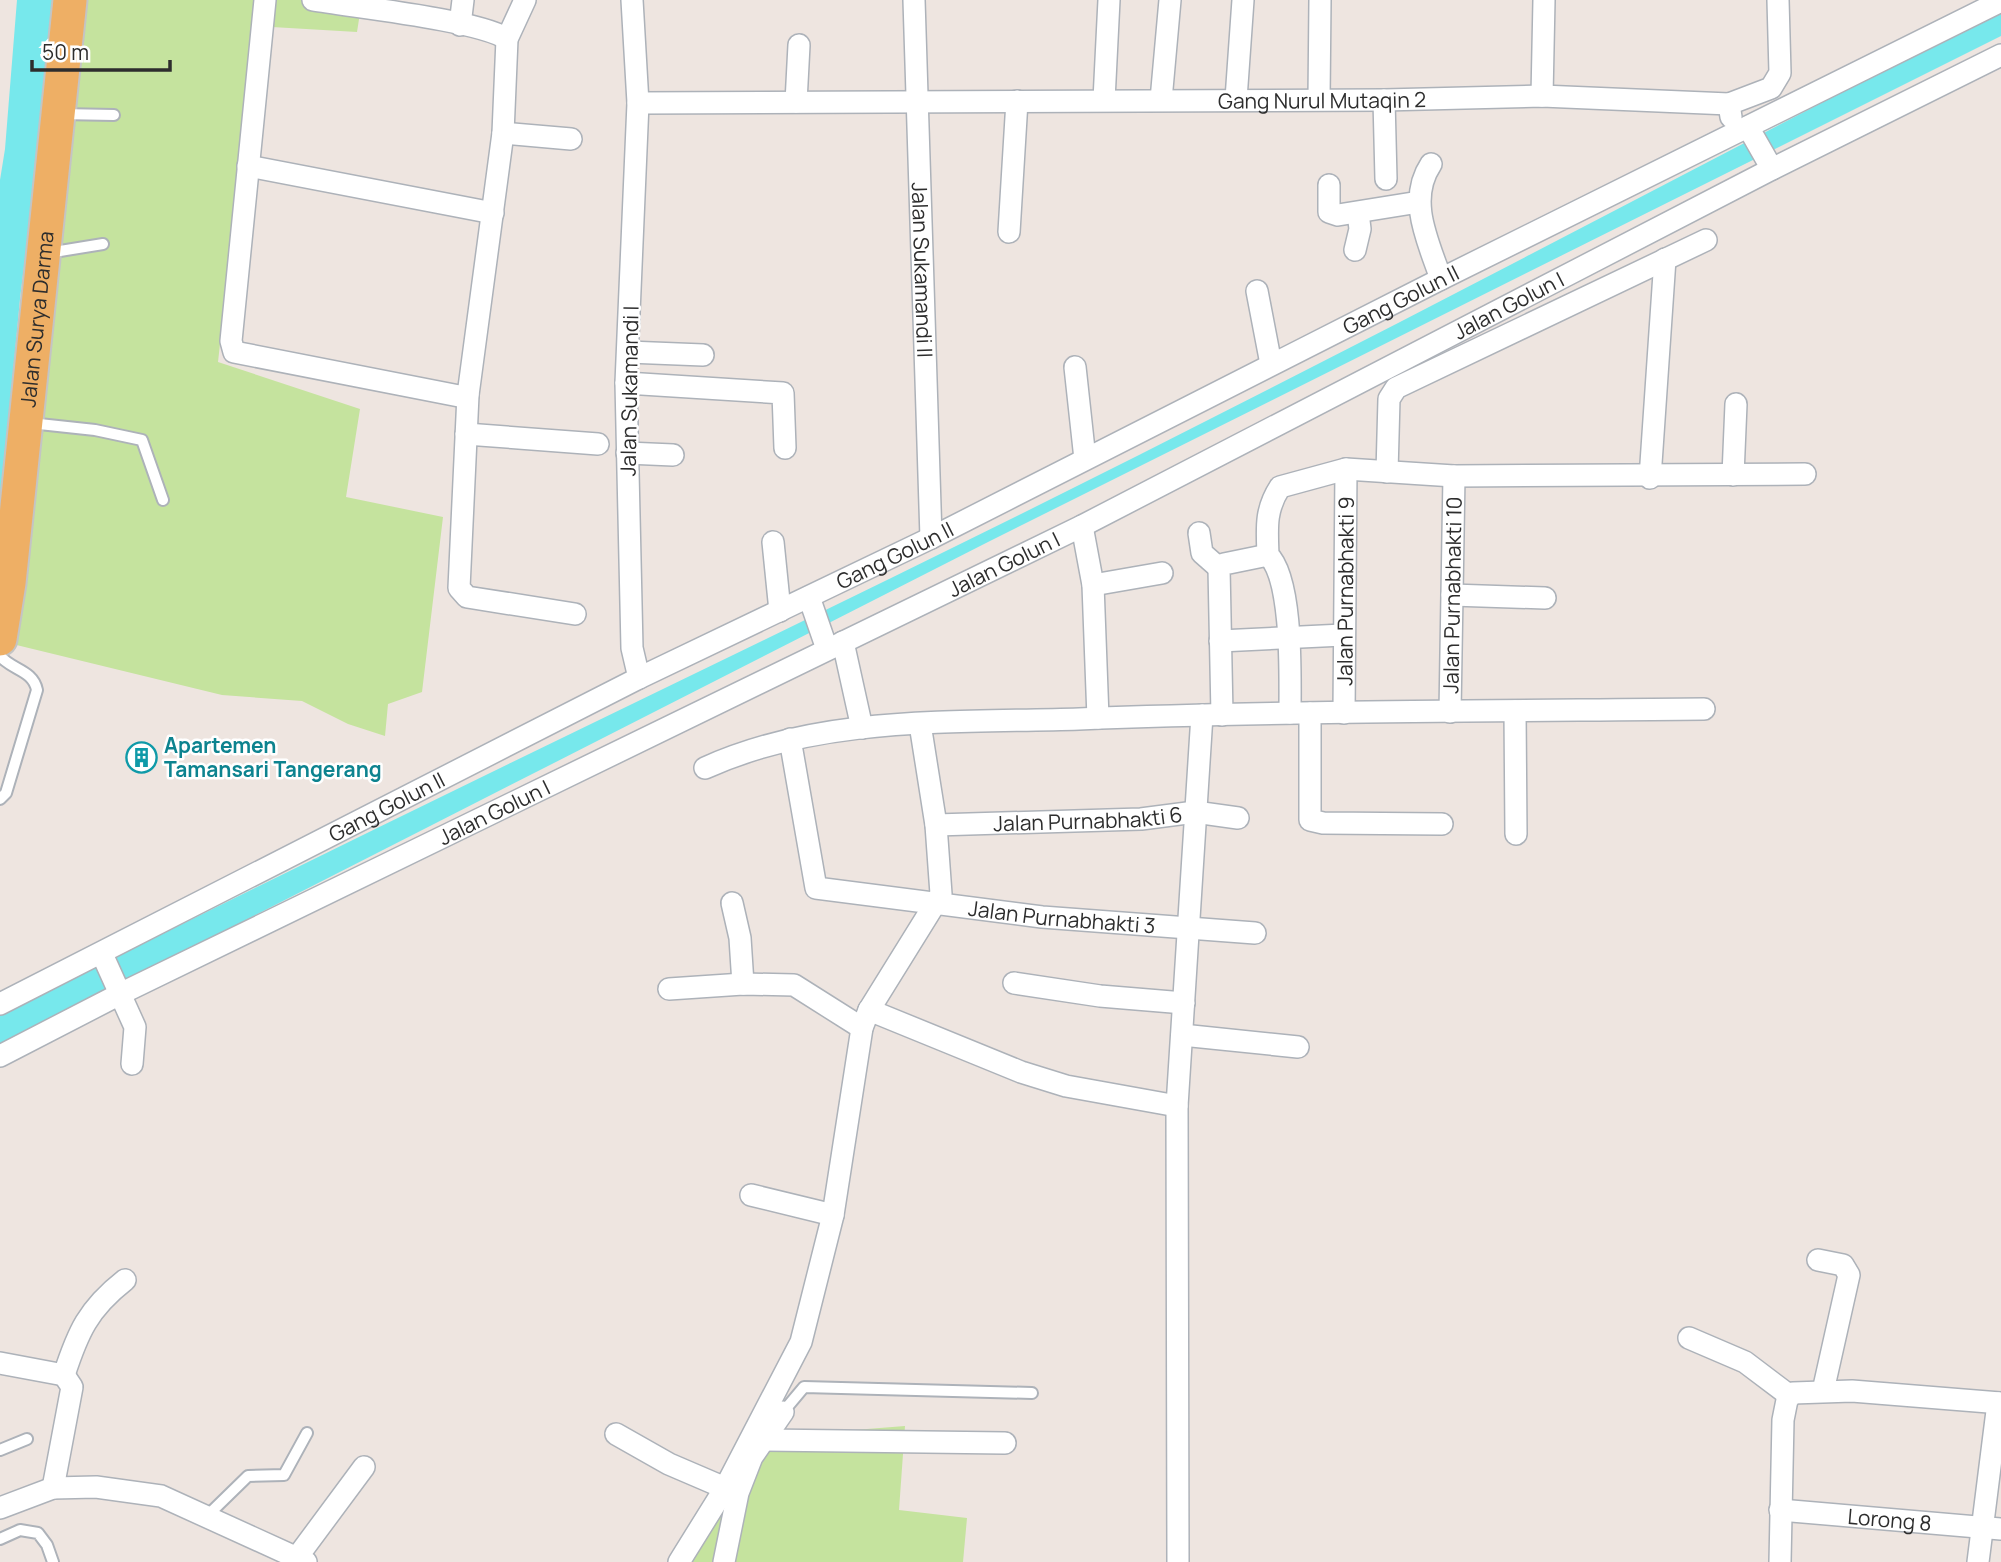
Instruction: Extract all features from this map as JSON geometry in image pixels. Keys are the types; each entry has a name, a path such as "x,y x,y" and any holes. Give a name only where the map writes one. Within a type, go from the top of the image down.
{"main road":[{"name":"Jalan Surya Darma","path":"0,639 70,0"}],"street":[{"path":"265,0 231,341 234,352 459,396 468,395"},
{"path":"313,0 460,25 499,33 507,39"},
{"path":"460,25 463,0"},
{"path":"525,0 507,39 503,134 468,395 459,588 467,597 575,614"},
{"name":"Jalan Sukamandi I","path":"632,0 638,103 626,383 632,648 639,678"},
{"name":"Jalan Sukamandi II","path":"914,0 931,538"},
{"path":"1104,100 1109,0"},
{"path":"1161,100 1170,0"},
{"path":"1236,99 1243,0"},
{"path":"1319,99 1320,0"},
{"path":"1542,96 1544,0"},
{"path":"1771,166 1729,104 1771,88 1780,73 1778,0"},
{"name":"Gang Golun II","path":"0,1004 103,956 639,678 780,611 811,601 1271,364 1746,132 1790,107 2001,1"},
{"path":"796,102 799,44"},
{"name":"Jalan Golun I","path":"0,1056 120,991 830,641 1082,526 1771,166 2001,55"},
{"path":"1771,88 1777,99 1790,107"},
{"name":"Gang Nurul Mutaqin 2","path":"638,103 1384,100 1542,96 1729,104"},
{"path":"1384,100 1387,179"},
{"path":"1009,232 1017,101"},
{"path":"503,134 571,139"},
{"path":"1431,164 1420,180 1419,202 1424,230 1441,279"},
{"path":"248,166 493,213"},
{"path":"1329,186 1329,212 1358,213 1419,202"},
{"path":"1355,250 1360,229 1358,213"},
{"path":"1387,472 1390,398 1395,388 1706,240"},
{"path":"1650,478 1665,259"},
{"path":"1258,291 1271,364"},
{"path":"628,352 703,355"},
{"path":"1075,367 1086,459"},
{"path":"626,383 783,393 785,448"},
{"path":"1733,475 1736,404"},
{"path":"466,434 598,444"},
{"path":"627,453 673,455"},
{"path":"1442,824 1323,823 1310,820 1290,639 1278,564 1268,555 1266,516 1270,502 1280,487 1346,469 1454,476 1650,478 1805,474"},
{"name":"Jalan Purnabhakti 9","path":"1344,713 1346,469"},
{"name":"Jalan Purnabhakti 10","path":"1451,712 1454,476"},
{"path":"1082,526 1093,585 1098,718"},
{"path":"1178,1562 1177,1105 1195,813 1212,715 1220,641 1219,568 1202,553 1199,533"},
{"path":"774,542 780,611"},
{"path":"1219,568 1224,564 1268,555"},
{"path":"1093,585 1162,573"},
{"path":"1452,595 1545,598"},
{"path":"811,601 830,641 862,727"},
{"path":"1220,641 1343,635"},
{"path":"705,768 745,750 790,739 862,727 1300,713 1703,709"},
{"path":"1515,711 1516,834"},
{"path":"679,1562 725,1488 801,1342 833,1215 865,1019 941,894 936,825 920,724"},
{"name":"Jalan Purnabhakti 3","path":"790,739 816,888 936,904 1186,929 1255,933"},
{"name":"Jalan Purnabhakti 6","path":"936,825 1141,819 1195,813 1238,818"},
{"path":"732,903 740,938 743,984"},
{"path":"103,956 135,1027 132,1064"},
{"path":"1014,983 1100,996 1184,1003"},
{"path":"669,989 743,984 794,985 865,1019 1054,1082 1177,1105"},
{"path":"1182,1035 1298,1047"},
{"path":"751,1195 833,1215"},
{"path":"1818,1259 1843,1265 1849,1275 1823,1391"},
{"path":"64,1375 83,1324 103,1297 125,1280"},
{"path":"1689,1338 1745,1362 1790,1396"},
{"path":"0,1363 64,1375 72,1387 53,1488"},
{"path":"1790,1396 1802,1391 1823,1391 1999,1403 1992,1528 1978,1562"},
{"path":"1780,1562 1783,1420 1790,1396"},
{"path":"724,1562 738,1493 752,1457 783,1412"},
{"path":"616,1434 669,1464 725,1488"},
{"path":"765,1440 1005,1443"},
{"path":"0,1508 53,1488 96,1487 161,1496 302,1559 363,1467"},
{"name":"Lorong 8","path":"1780,1510 1992,1528"}],"lane":[{"path":"57,114 114,115"},
{"path":"42,254 103,244"},
{"path":"24,422 95,430 142,440 163,500"},
{"path":"0,656 7,664 30,675 37,690 6,793 0,799"},
{"path":"783,1412 804,1387 1032,1393"},
{"path":"207,1516 248,1476 284,1475 307,1433"},
{"path":"0,1450 27,1439"},
{"path":"0,1539 20,1531 38,1533 53,1562"}],"green space":[{"path":"54,0 362,0 357,32 255,26 218,362 360,409 346,497 443,517 422,692 388,704 385,736 348,724 302,701 222,695 0,641 18,421 24,255"},
{"path":"905,1426 899,1510 967,1518 963,1562 680,1562 751,1438"}],"water":[{"path":"17,0 57,0 20,299 0,512 0,180"},
{"path":"2001,10 2001,36 988,542 0,1045 0,1016 1141,454"}],"place":[{"name":"Apartemen Tamansari Tangerang","path":"141,757"}]}
